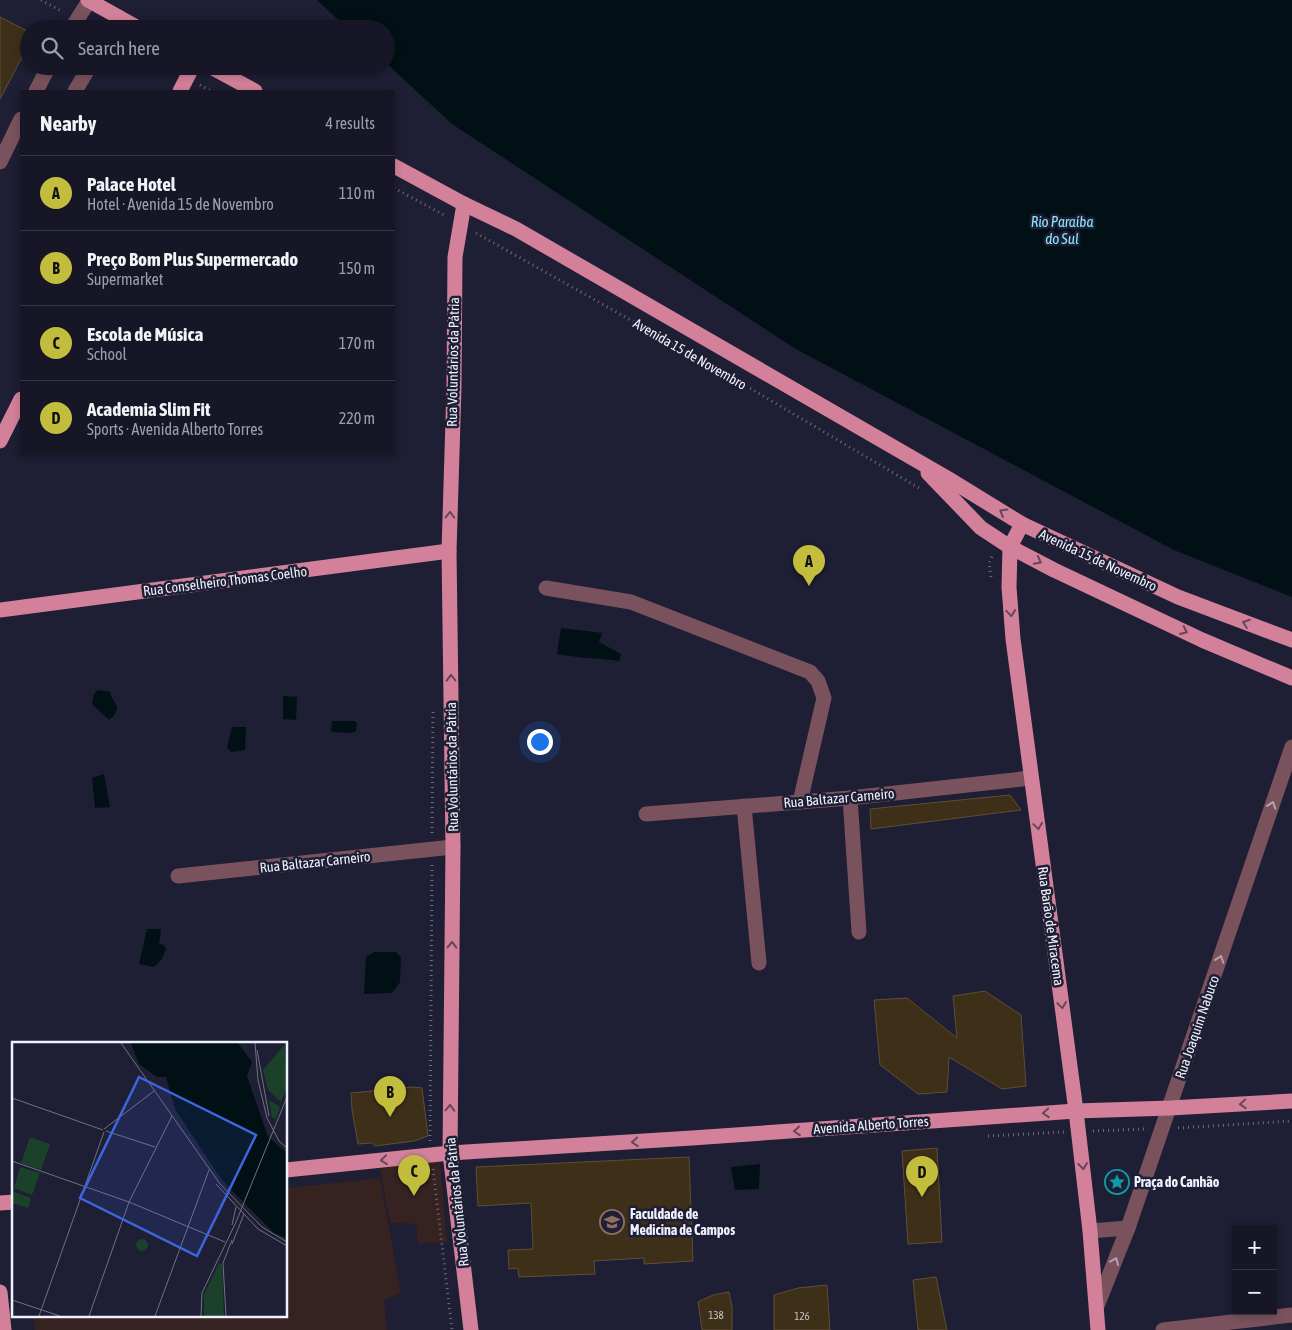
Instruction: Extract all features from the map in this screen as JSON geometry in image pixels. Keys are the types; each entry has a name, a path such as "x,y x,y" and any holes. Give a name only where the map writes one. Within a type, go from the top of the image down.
{"main road":[{"path":"89,0 112,20"},
{"path":"181,90 188,75"},
{"path":"226,75 253,90"},
{"name":"Avenida 15 de Novembro","path":"395,167 464,204 516,229 1022,524 1178,597 1292,640"},
{"name":"Rua Voluntários da Pátria","path":"464,204 454,257 454,387 449,551 453,847 450,1153 471,1330"},
{"path":"0,440 20,401"},
{"name":"Avenida 15 de Novembro","path":"915,460 981,528 1010,547 1054,570 1202,640 1292,678"},
{"name":"Rua Barão de Miracema","path":"1022,524 1010,547 1009,588 1013,639 1076,1111 1090,1231 1098,1330"},
{"name":"Rua Conselheiro Thomas Coelho","path":"0,610 449,551"},
{"name":"Avenida Alberto Torres","path":"288,1170 450,1153 1076,1111 1292,1101"},
{"path":"0,1292 4,1330"}],"street":[{"path":"77,20 89,0"},
{"path":"37,90 44,75"},
{"path":"76,90 85,75"},
{"path":"0,162 20,122"},
{"path":"546,588 631,602 810,672 818,681 824,698 800,802"},
{"name":"Rua Joaquim Nabuco","path":"1097,1306 1128,1228 1170,1108 1292,747"},
{"name":"Rua Baltazar Carneiro","path":"646,814 850,798 1032,778"},
{"path":"850,798 859,932"},
{"path":"744,806 759,963"},
{"name":"Rua Baltazar Carneiro","path":"178,876 453,847"},
{"path":"1090,1231 1128,1228"},
{"path":"1163,1330 1292,1315"}],"path":[{"name":"Avenida 15 de Novembro","path":"395,189 714,367 922,490"}],"shaded area":[{"path":"440,1161 447,1242 418,1244 416,1224 390,1223 380,1168"},
{"path":"380,1178 401,1293 384,1300 387,1330 35,1330 33,1318 288,1318 288,1188"}],"water":[{"name":"Rio Paraíba do Sul","path":"317,0 1292,0 1292,597 1174,550 794,348 452,124 395,71 395,20 338,20"},
{"path":"561,628 602,633 599,642 621,654 619,661 557,654"},
{"path":"98,690 110,692 117,706 114,716 109,720 92,704 94,694"},
{"path":"283,696 297,697 296,720 283,719"},
{"path":"332,721 355,721 357,724 356,731 352,733 331,732"},
{"path":"232,727 246,727 245,750 231,752 227,747"},
{"path":"104,774 110,807 95,808 92,778"},
{"path":"147,929 161,929 159,944 164,945 166,949 162,959 154,967 139,964"},
{"path":"374,952 396,952 401,958 400,982 392,993 364,994 366,957"},
{"path":"760,1164 759,1189 735,1190 731,1167"}],"building":[{"path":"0,17 20,27 20,61 0,99"},
{"path":"1010,795 1021,810 871,829 870,809"},
{"path":"985,991 1021,1015 1026,1086 1002,1089 949,1057 947,1092 918,1094 880,1065 874,1000 907,998 957,1038 953,996"},
{"path":"412,1087 422,1088 428,1136 414,1141 375,1146 372,1143 358,1144 351,1093"},
{"path":"937,1148 942,1242 908,1244 902,1151"},
{"name":"Faculdade de Medicina de Campos","path":"689,1157 693,1261 644,1264 644,1258 594,1261 595,1274 519,1277 518,1268 509,1269 508,1250 533,1249 531,1203 478,1206 476,1167"},
{"path":"936,1277 947,1330 918,1330 913,1280"},
{"path":"827,1285 830,1330 774,1330 774,1295 798,1288"},
{"path":"729,1292 732,1307 732,1330 702,1330 698,1302 713,1295"}],"place":[{"name":"Palace Hotel","path":"809,586"},
{"name":"Preço Bom Plus Supermercado","path":"390,1117"},
{"name":"Praça do Canhão","path":"1117,1182"},
{"name":"Escola de Música","path":"414,1196"},
{"name":"Academia Slim Fit","path":"922,1197"},
{"name":"Faculdade de Medicina de Campos","path":"612,1222"}]}
